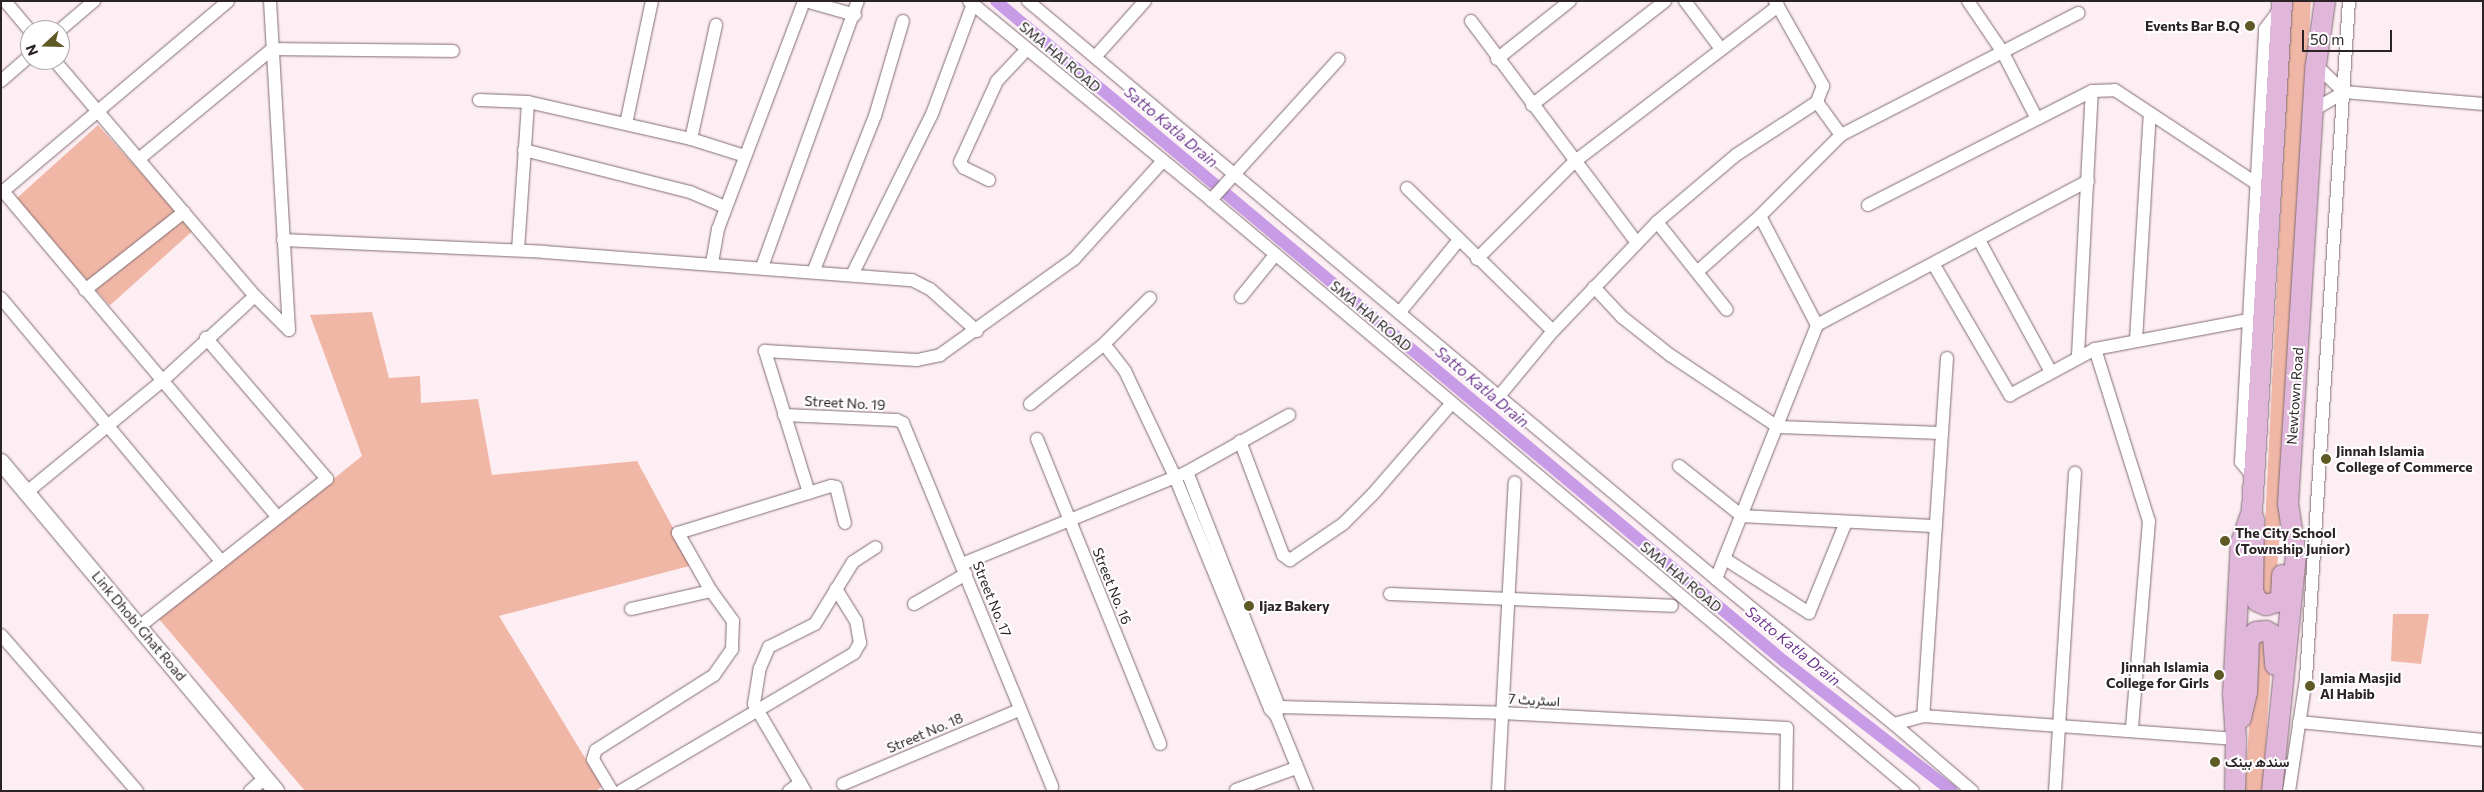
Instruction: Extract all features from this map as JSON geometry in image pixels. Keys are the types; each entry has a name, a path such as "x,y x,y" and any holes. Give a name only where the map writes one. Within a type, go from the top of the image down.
{"main road":[{"path":"2235,791 2236,739 2233,694 2241,543 2252,510 2283,2"},
{"name":"Newtown Road","path":"2272,791 2279,720 2286,676 2296,556 2288,504 2315,109 2316,65 2325,2"},
{"path":"2252,510 2256,529 2254,595 2262,604 2268,606 2281,597 2288,504"},
{"path":"2236,739 2247,692 2249,640 2259,630 2271,633 2275,639 2274,690 2279,720"}],"street":[{"path":"5,1 20,20"},
{"path":"70,21 94,1"},
{"path":"228,1 2,192 161,382 278,516"},
{"path":"63,70 140,158 255,296 289,330 270,1"},
{"path":"626,124 652,1"},
{"path":"712,263 718,229 805,1 855,15"},
{"path":"762,267 855,15 858,1"},
{"path":"1028,1 1232,177 1400,312 1716,579 1894,724 1972,791"},
{"path":"1095,57 1145,1"},
{"path":"1497,59 1570,1"},
{"path":"1532,105 1665,1"},
{"path":"1685,1 1721,49"},
{"path":"1968,1 2002,51 2037,119"},
{"path":"2289,791 2306,678 2349,1"},
{"path":"2254,478 2242,462 2265,29 2283,2"},
{"path":"853,273 932,114 971,3"},
{"name":"SMA HAI ROAD","path":"971,3 1163,161 1214,198 1275,255 1913,791"},
{"path":"1478,259 1574,162 1777,4 1823,86 1818,102 1736,155 1657,222 1553,331 1500,395"},
{"path":"1697,272 1760,216 1841,135 2078,13"},
{"path":"814,270 874,116 903,21"},
{"path":"1472,21 1497,59 1637,243"},
{"path":"691,139 716,25"},
{"path":"140,158 272,49 453,51"},
{"path":"989,180 964,168 960,162 997,82 1027,49"},
{"path":"1214,198 1339,59"},
{"path":"1,81 20,65"},
{"path":"2316,65 2344,92"},
{"path":"1868,205 2092,91 2115,90 2257,184"},
{"path":"2078,355 2092,91"},
{"path":"2315,109 2344,92 2483,104"},
{"path":"479,100 528,102 691,139 745,156"},
{"path":"518,250 528,102"},
{"path":"1818,102 1841,135"},
{"path":"2136,340 2150,114"},
{"path":"524,150 690,192 726,207"},
{"path":"809,493 765,351 929,360 977,332 1080,254 1163,161"},
{"path":"1716,579 1778,427 1816,325 1934,265 2088,181"},
{"path":"1407,188 1553,331"},
{"path":"84,290 184,212"},
{"path":"1760,216 1816,325"},
{"path":"1657,222 1727,310"},
{"path":"284,240 518,250 853,273 918,283 930,289 977,332"},
{"path":"1400,312 1459,240"},
{"path":"1979,240 2051,372"},
{"path":"1241,297 1275,255"},
{"path":"1934,265 2006,392 2010,394 2019,391 2078,355 2095,349 2249,320"},
{"path":"1594,288 1622,318 1670,355 1778,427 1942,433"},
{"path":"27,492 161,382 206,338 255,296"},
{"path":"1,298 222,561"},
{"path":"1030,404 1104,344 1150,298"},
{"path":"140,626 327,479 206,338"},
{"path":"1104,344 1125,371 1181,475 1270,709 1278,711 1296,768 1307,791"},
{"path":"2095,349 2149,521 2132,729"},
{"path":"1923,716 1947,358"},
{"path":"1240,441 1284,555 1290,560 1343,524 1367,500 1451,404"},
{"name":"Street No. 19","path":"784,415 897,420 903,424"},
{"path":"914,604 964,569 1070,520 1181,475 1289,415"},
{"name":"Street No. 17","path":"903,424 1052,787"},
{"name":"Street No. 16","path":"1037,439 1160,744"},
{"name":"Link Dhobi Ghat Road","path":"1,462 140,626 270,785"},
{"path":"1680,466 1742,516 1936,526"},
{"path":"2055,791 2057,724 2075,473"},
{"path":"1498,791 1515,482"},
{"path":"612,791 593,758 596,750 714,674 726,660 735,625 711,591 678,533 834,485 845,524"},
{"path":"1725,559 1809,613 1846,522"},
{"path":"789,791 803,787 754,704 760,668 769,647 815,624 854,562 876,547"},
{"path":"621,791 854,653 860,643 856,621 836,589"},
{"path":"631,609 711,591"},
{"path":"1390,594 1509,602 1672,606"},
{"path":"1,635 136,791"},
{"path":"2286,676 2306,678"},
{"name":"Street No. 18","path":"843,784 1019,710"},
{"name":"اسٹریٹ 7","path":"1278,711 1502,713 1787,728 1786,791"},
{"path":"1894,724 1923,716 2132,729 2236,739"},
{"path":"2299,722 2483,740"},
{"path":"1236,790 1296,768"},
{"path":"250,791 270,785"}],"shaded area":[{"path":"2291,1 2311,1 2276,589 2268,595 2263,592 2262,585"},
{"path":"98,125 193,231 110,305 15,200"},
{"path":"372,312 389,378 420,376 421,403 478,399 492,475 637,461 693,565 499,616 602,786 596,791 305,791 159,619 362,456 310,315"},
{"path":"2393,614 2429,614 2421,664 2391,661"},
{"path":"2260,637 2272,646 2263,791 2245,791 2254,646"}],"waterway":[{"name":"Satto Katla Drain","path":"996,1 1785,662 1952,791"}],"place":[{"name":"Events Bar B.Q","path":"2250,26"},
{"name":"Jinnah Islamia College of Commerce","path":"2326,459"},
{"name":"The City School (Township Junior)","path":"2225,541"},
{"name":"Ijaz Bakery","path":"1249,606"},
{"name":"Jinnah Islamia College for Girls","path":"2219,675"},
{"name":"Jamia Masjid Al Habib","path":"2310,686"},
{"name":"سندھ بینک","path":"2215,762"}]}
